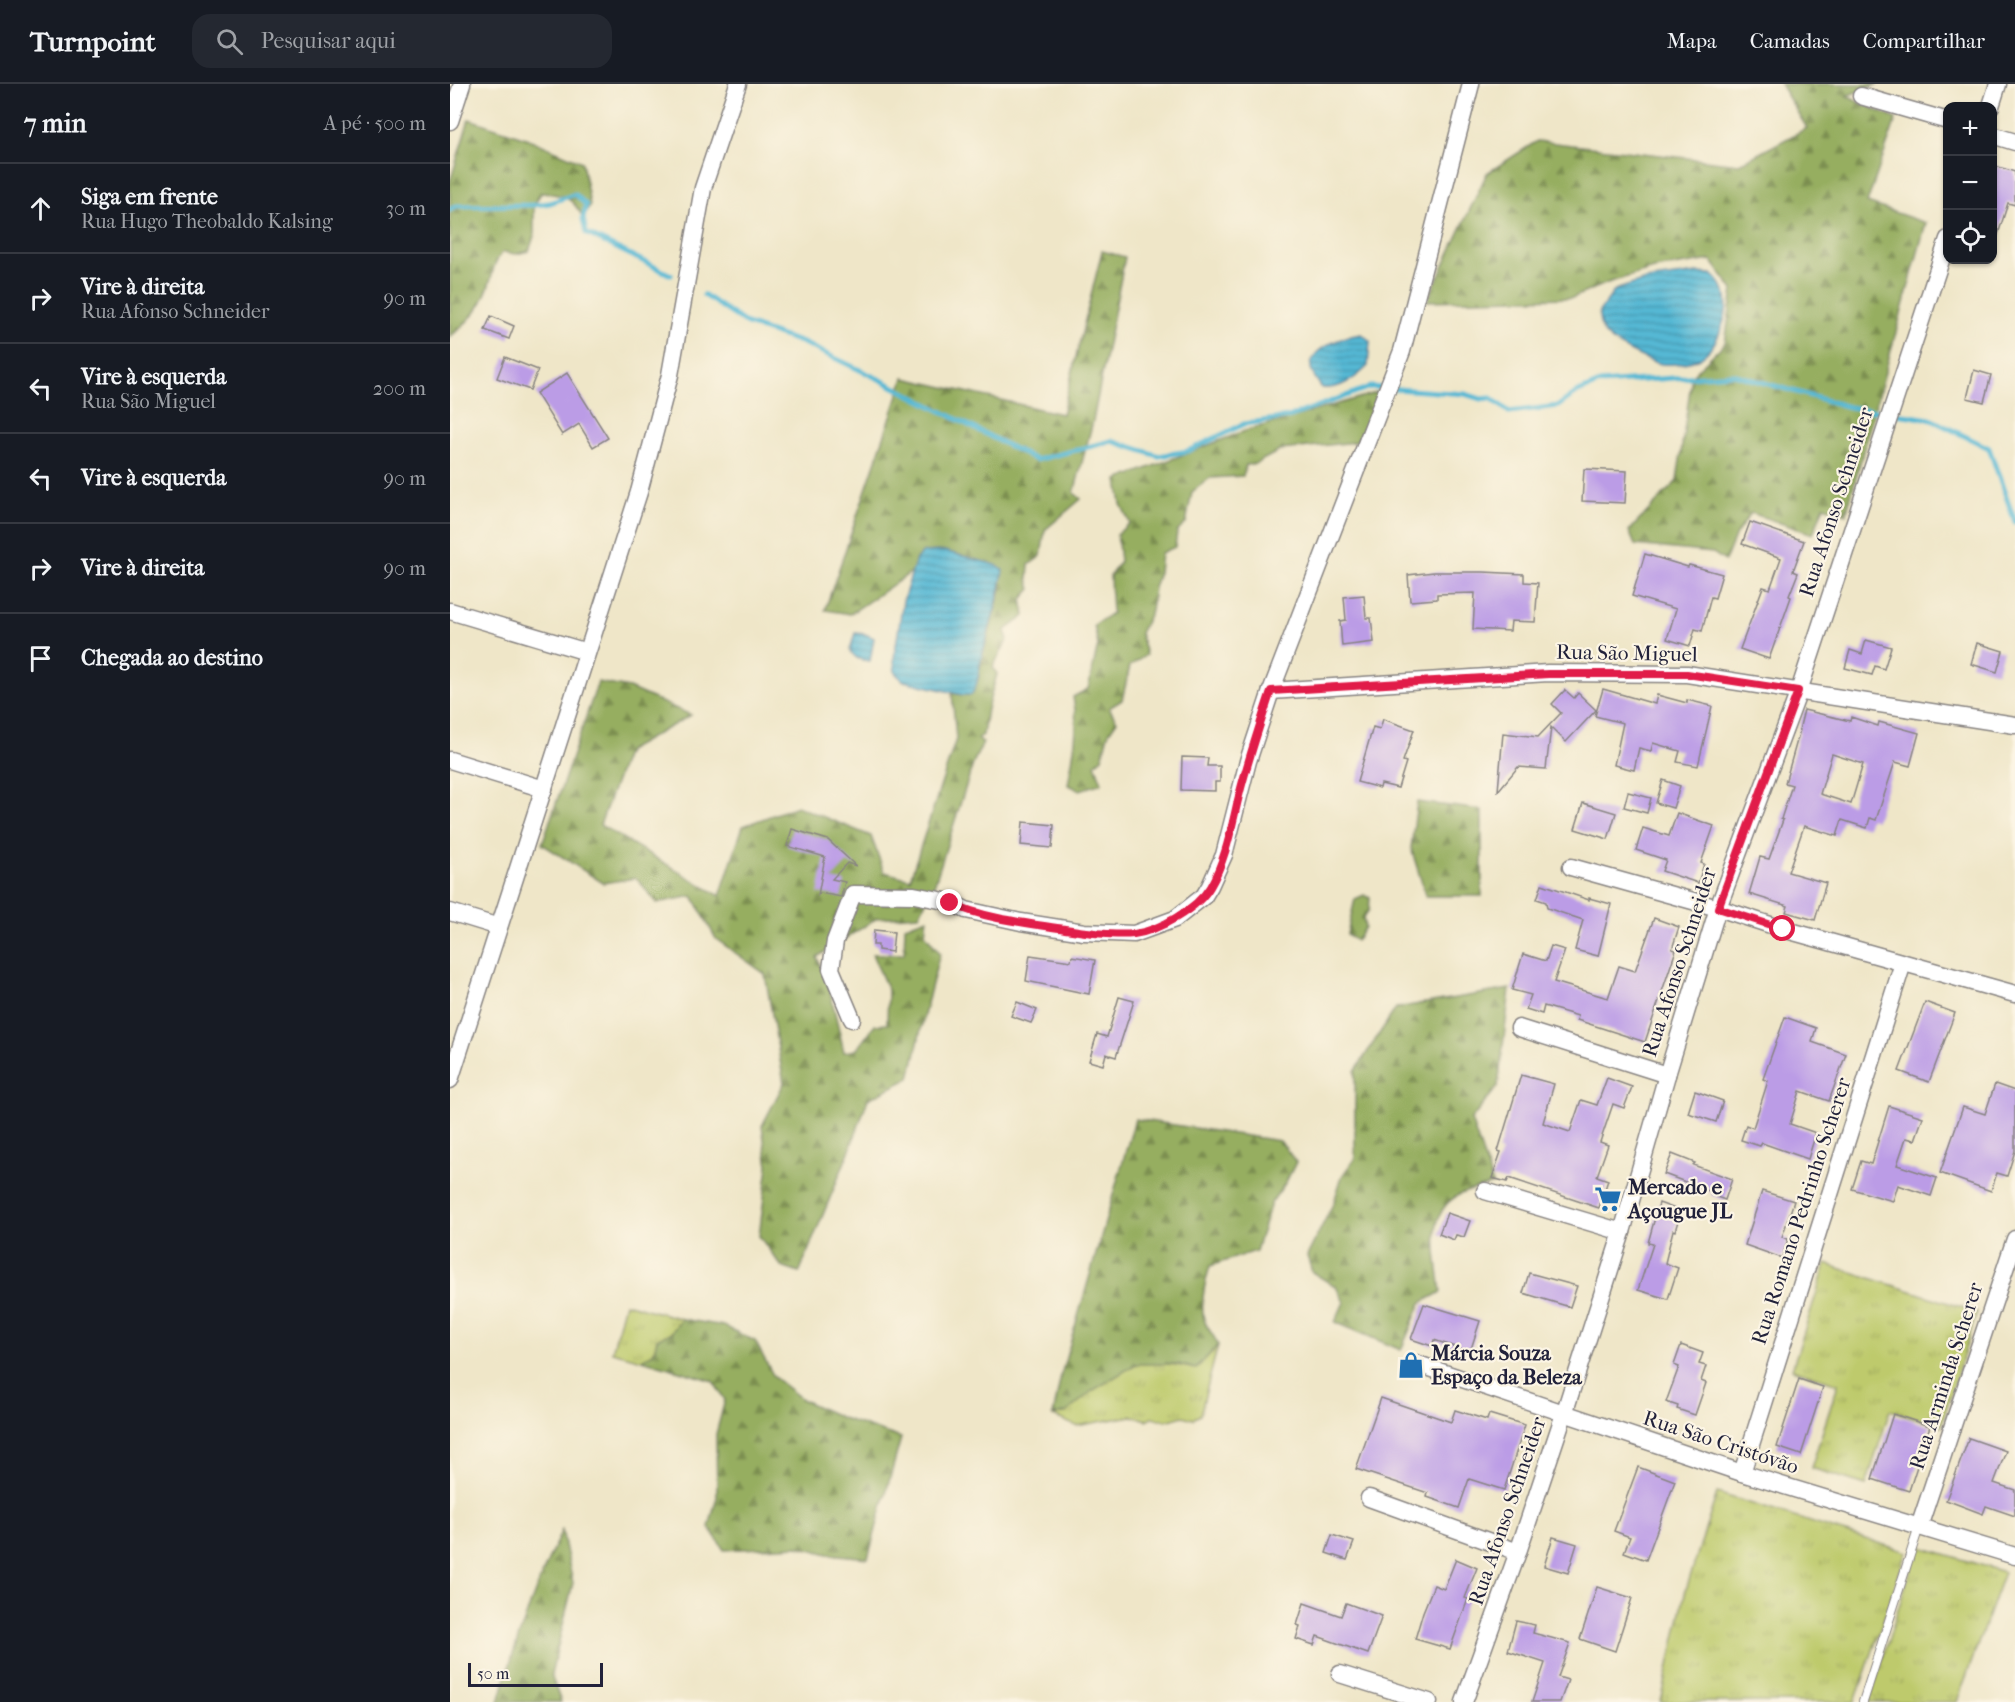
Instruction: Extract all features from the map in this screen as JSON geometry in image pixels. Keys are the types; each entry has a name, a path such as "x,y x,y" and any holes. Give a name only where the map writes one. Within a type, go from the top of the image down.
{"street":[{"path":"450,121 462,84"},
{"path":"450,1080 639,492 670,375 703,188 738,84"},
{"path":"852,1019 831,969 836,941 853,894 914,895 1010,920 1084,932 1134,934 1176,920 1204,896 1224,855 1248,761 1271,691 1402,351 1471,84"},
{"path":"1992,102 1998,84"},
{"path":"1861,96 1943,121"},
{"path":"1997,137 2015,142"},
{"name":"Rua Afonso Schneider","path":"1464,1702 1518,1552 1564,1414 1622,1232 1666,1075 1718,908 1798,691 1943,251"},
{"path":"450,610 587,652"},
{"name":"Rua São Miguel","path":"1271,691 1548,674 1687,674 2015,725"},
{"path":"450,760 544,789"},
{"path":"1571,867 2015,993"},
{"path":"450,912 499,927"},
{"name":"Rua Romano Pedrinho Scherer","path":"1742,1473 1903,963"},
{"path":"1519,1028 1666,1075"},
{"path":"1485,1191 1622,1232"},
{"name":"Rua Arminda Scherer","path":"1919,1527 2015,1239"},
{"name":"Rua São Cristóvão","path":"1415,1363 1742,1473 2015,1556"},
{"path":"1369,1498 1518,1552"},
{"path":"1340,1674 1429,1702"}],"lane":[{"path":"1863,1702 1919,1527"}],"green space":[{"path":"1780,84 1878,84 1846,96 1896,119 1867,203 1926,223 1846,514 1824,506 1813,534 1751,513 1736,534 1725,561 1713,553 1635,545 1629,531 1677,481 1692,375 1725,343 1733,290 1711,260 1654,269 1610,282 1572,298 1427,301 1487,173 1537,141 1739,164 1807,128"},
{"path":"469,119 526,138 582,162 590,205 583,218 575,205 566,198 541,193 534,205 534,236 529,251 516,254 503,252 497,259 488,288 480,304 470,318 450,337 450,182"},
{"path":"1102,251 1125,257 1093,421 1074,493 1081,499 1045,530 1041,556 1029,565 1028,579 1031,589 1022,599 1025,616 1005,631 1008,639 993,667 997,674 987,709 983,735 978,738 983,743 974,761 934,886 919,915 877,918 817,957 829,987 844,1052 856,1050 875,1025 887,1024 888,990 872,954 904,954 905,926 927,918 925,934 940,953 910,1078 868,1099 851,1147 799,1273 782,1267 759,1236 768,1166 762,1126 784,1083 765,974 716,939 693,896 657,903 636,878 603,883 542,844 598,682 629,688 691,715 627,751 600,825 720,896 743,826 797,806 871,836 884,872 910,879 956,739 952,693 963,695 978,680 1001,589 996,565 944,551 924,552 916,559 913,571 850,614 825,610 904,378 1062,414"},
{"path":"1379,392 1365,428 1356,442 1281,450 1255,464 1246,465 1243,476 1210,478 1192,492 1186,523 1177,532 1175,547 1161,553 1151,611 1140,633 1146,655 1130,666 1122,700 1109,708 1117,721 1108,734 1102,758 1095,764 1102,783 1080,790 1068,785 1076,730 1073,697 1088,689 1098,645 1094,625 1112,613 1110,576 1120,561 1117,534 1130,523 1121,504 1117,480 1245,431"},
{"path":"1417,802 1482,810 1482,896 1426,896 1411,848"},
{"path":"1364,895 1370,898 1369,910 1363,918 1365,927 1356,941 1347,934 1355,899"},
{"path":"1510,989 1498,1086 1471,1120 1493,1184 1457,1196 1440,1214 1436,1253 1441,1292 1421,1303 1401,1350 1335,1322 1344,1302 1336,1287 1312,1272 1307,1256 1334,1202 1342,1176 1355,1158 1355,1071 1396,1008"},
{"path":"1135,1119 1280,1141 1296,1162 1286,1182 1271,1203 1256,1251 1210,1266 1204,1292 1203,1313 1205,1322 1218,1345 1196,1369 1178,1364 1136,1364 1092,1391 1067,1412 1053,1416 1061,1375"},
{"path":"1826,1264 1977,1312 1941,1426 1890,1410 1866,1485 1811,1468 1838,1384 1792,1369"},
{"path":"625,1303 682,1319 671,1333 657,1339 654,1353 642,1360 612,1352"},
{"path":"682,1319 724,1326 755,1341 774,1377 803,1400 842,1418 901,1438 868,1558 828,1554 798,1546 724,1550 709,1527 717,1497 716,1434 725,1400 713,1381 642,1360 654,1352 657,1339 671,1333"},
{"path":"1218,1345 1200,1415 1193,1419 1183,1416 1166,1421 1153,1417 1147,1420 1132,1416 1076,1426 1053,1416 1070,1409 1091,1391 1131,1365 1157,1363 1196,1369"},
{"path":"1717,1493 1907,1552 1855,1702 1661,1702 1685,1593"},
{"path":"562,1530 573,1583 551,1675 561,1702 499,1702 526,1614"},
{"path":"1918,1546 2004,1572 1957,1702 1869,1702"}],"water":[{"path":"1697,273 1712,274 1724,289 1727,301 1720,331 1712,347 1704,355 1696,360 1662,364 1623,347 1603,332 1599,312 1615,290 1646,280"},
{"path":"1362,334 1370,341 1368,366 1347,382 1335,387 1322,388 1311,368 1316,354 1338,340"},
{"path":"944,551 996,565 1003,570 977,683 971,695 904,681 895,673 894,658 903,601 916,559 924,552"},
{"path":"855,633 874,638 870,661 858,659 850,650"}],"building":[{"path":"1997,167 2015,172 2015,205 2008,203 1997,238"},
{"path":"491,316 514,326 509,339 485,330"},
{"path":"505,357 538,370 530,390 497,378"},
{"path":"1974,370 1991,375 1984,402 1967,398"},
{"path":"567,373 608,438 593,447 579,424 562,435 536,393"},
{"path":"1584,469 1627,471 1625,503 1582,501"},
{"path":"1750,522 1804,541 1793,571 1798,573 1789,596 1791,597 1769,659 1740,649 1763,587 1770,589 1781,558 1742,544"},
{"path":"1645,554 1722,574 1715,598 1711,597 1702,631 1695,629 1690,646 1667,639 1676,609 1632,596"},
{"path":"1434,572 1524,574 1524,582 1538,583 1535,622 1511,621 1510,631 1473,629 1475,593 1437,594 1437,599 1410,601 1408,575"},
{"path":"1364,595 1366,618 1371,618 1374,642 1342,646 1340,621 1346,620 1344,597"},
{"path":"1866,640 1891,647 1884,669 1875,666 1872,675 1845,668 1850,650 1862,654"},
{"path":"1977,643 2003,651 1997,672 1971,664"},
{"path":"1603,689 1655,704 1657,695 1687,703 1687,700 1712,706 1698,766 1677,762 1680,751 1653,743 1651,751 1639,748 1634,770 1614,765 1623,723 1595,716"},
{"path":"1565,690 1574,698 1578,693 1596,710 1566,742 1551,727 1546,769 1518,767 1498,791 1503,733 1538,737 1561,713 1552,704"},
{"path":"1804,710 1850,721 1851,717 1878,726 1879,722 1919,733 1910,766 1895,762 1876,820 1870,818 1867,828 1842,820 1837,836 1804,826 1788,872 1826,883 1815,920 1786,912 1788,906 1749,894 1760,857 1769,859 1783,820 1781,819 1792,785 1785,783","holes":["1832,754 1863,764 1851,804 1820,794"]},
{"path":"1383,719 1414,730 1403,761 1406,762 1398,788 1381,784 1380,788 1357,782 1373,727 1380,729"},
{"path":"1182,757 1208,758 1207,766 1220,766 1220,782 1215,782 1215,791 1181,790"},
{"path":"1663,780 1680,786 1673,808 1656,803"},
{"path":"1628,792 1651,798 1647,813 1624,807"},
{"path":"1583,803 1616,813 1608,839 1575,829"},
{"path":"1677,813 1714,826 1701,863 1704,864 1698,883 1662,871 1666,860 1636,850 1643,828 1669,836"},
{"path":"1023,822 1054,825 1052,848 1021,845"},
{"path":"792,829 828,840 856,866 847,863 832,879 845,882 841,897 820,893 818,895 825,857 787,846"},
{"path":"1542,884 1589,900 1589,898 1611,904 1598,956 1575,950 1583,920 1547,908 1546,902 1537,899"},
{"path":"1654,918 1679,927 1672,949 1676,950 1645,1042 1577,1020 1578,1016 1544,1006 1542,1014 1526,1009 1531,995 1512,990 1523,954 1546,961 1551,946 1565,950 1554,982 1608,998 1619,966 1635,971"},
{"path":"874,930 894,932 892,952 878,950 878,945 873,945"},
{"path":"1030,955 1071,961 1072,956 1095,960 1089,994 1026,981"},
{"path":"1119,997 1134,1001 1116,1057 1106,1054 1103,1065 1089,1061 1097,1034 1107,1037"},
{"path":"1017,1002 1037,1010 1031,1023 1011,1016"},
{"path":"1925,1002 1955,1013 1929,1082 1899,1071"},
{"path":"1785,1017 1816,1028 1812,1042 1846,1054 1829,1101 1800,1091 1790,1124 1816,1133 1808,1159 1762,1143 1760,1146 1741,1140 1746,1125 1753,1128 1768,1081 1763,1079"},
{"path":"1521,1075 1554,1084 1543,1123 1570,1132 1581,1100 1597,1105 1607,1078 1632,1087 1624,1108 1613,1104 1600,1142 1608,1145 1597,1176 1608,1180 1599,1208 1509,1178 1507,1182 1492,1178"},
{"path":"1995,1084 2015,1091 2015,1151 2007,1176 1997,1173 1991,1191 1940,1173 1963,1107 1985,1114"},
{"path":"1695,1091 1723,1101 1716,1122 1688,1113"},
{"path":"1889,1106 1923,1117 1915,1140 1906,1138 1897,1165 1937,1178 1931,1196 1898,1185 1893,1201 1852,1189 1861,1161 1871,1164"},
{"path":"1672,1154 1695,1163 1693,1165 1732,1179 1725,1200 1711,1195 1712,1192 1664,1174"},
{"path":"1762,1191 1794,1201 1782,1237 1788,1239 1782,1258 1745,1245"},
{"path":"1659,1203 1681,1211 1675,1231 1673,1230 1665,1263 1678,1268 1668,1299 1638,1290 1653,1244 1648,1243"},
{"path":"1447,1213 1470,1221 1464,1237 1456,1235 1454,1240 1439,1234"},
{"path":"1529,1273 1577,1286 1570,1307 1523,1293"},
{"path":"1424,1304 1480,1321 1470,1352 1434,1340 1432,1346 1411,1339"},
{"path":"1681,1345 1703,1353 1699,1364 1706,1366 1701,1381 1706,1383 1695,1415 1677,1409 1678,1406 1666,1402 1679,1367 1674,1365"},
{"path":"1799,1379 1823,1387 1801,1455 1777,1447"},
{"path":"1381,1398 1451,1422 1455,1410 1487,1420 1489,1414 1525,1425 1504,1490 1469,1479 1459,1508 1427,1497 1428,1493 1356,1469"},
{"path":"1893,1414 1930,1426 1909,1491 1872,1479"},
{"path":"1969,1438 2006,1451 1994,1483 2015,1490 2015,1516 1986,1506 1983,1514 1946,1500"},
{"path":"1638,1467 1675,1481 1646,1560 1624,1552 1630,1537 1614,1531"},
{"path":"1332,1535 1354,1542 1347,1560 1326,1553"},
{"path":"1553,1537 1577,1544 1568,1573 1544,1566"},
{"path":"1456,1559 1477,1568 1465,1598 1468,1599 1450,1649 1415,1639 1434,1585 1444,1589"},
{"path":"1597,1587 1632,1598 1615,1651 1580,1639"},
{"path":"1304,1603 1341,1616 1346,1603 1382,1616 1368,1654 1317,1636 1314,1645 1296,1639 1300,1626 1297,1625"},
{"path":"1516,1621 1535,1625 1533,1633 1570,1643 1558,1677 1568,1680 1560,1702 1532,1702 1545,1663 1508,1651"}],"waterway":[{"path":"450,210 456,206 550,203 575,194 586,205 583,218 586,233 671,275"},
{"path":"704,295 747,324 803,343 881,380 1036,460 1112,441 1159,456 1188,451 1244,424 1289,417 1370,387 1465,394 1481,399 1491,398 1509,412 1558,406 1576,393 1600,383 1733,374 1849,407 1930,419 1989,448 2015,522"}],"place":[{"name":"Mercado e Açougue JL","path":"1608,1199"},
{"name":"Márcia Souza Espaço da Beleza","path":"1411,1365"}],"route":[{"path":"950,903 966,910 1084,932 1134,934 1176,920 1204,896 1224,855 1248,761 1271,691 1548,674 1687,674 1798,691 1718,908 1783,929"}]}
